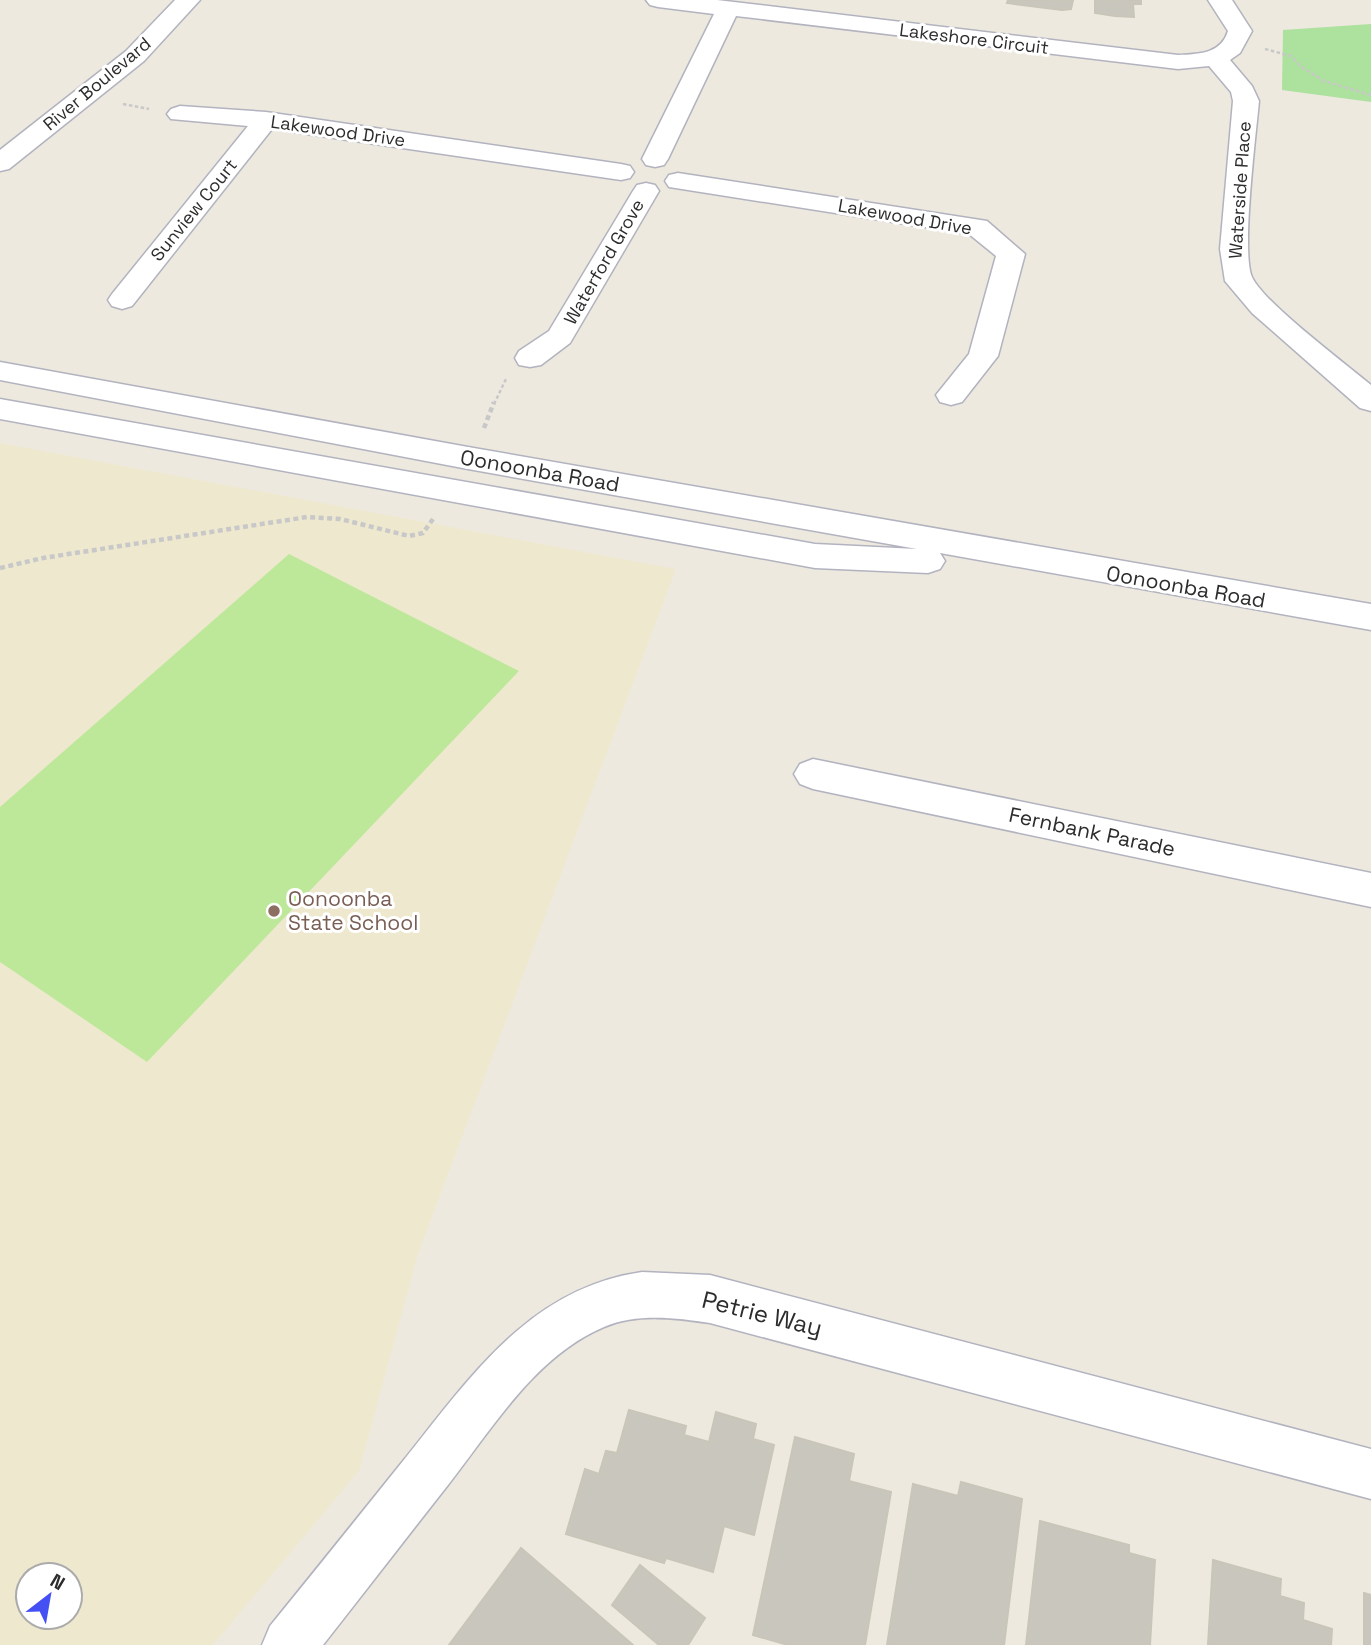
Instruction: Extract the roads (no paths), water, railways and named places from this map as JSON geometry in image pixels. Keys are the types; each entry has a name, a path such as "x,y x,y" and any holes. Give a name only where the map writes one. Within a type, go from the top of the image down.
{"street":[{"name":"River Boulevard","path":"0,163 135,56 188,0"},
{"name":"Lakeshore Circuit","path":"658,0 1178,62 1214,57 1229,51 1238,42 1240,31 1220,0"},
{"path":"655,159 728,9"},
{"name":"Waterside Place","path":"1214,57 1243,92 1246,101 1234,249 1239,281 1262,307 1371,401"},
{"name":"Lakewood Drive","path":"180,114 266,120 621,172"},
{"name":"Sunview Court","path":"122,300 266,120"},
{"path":"655,159 673,164 679,170 678,181 667,189 646,191 629,187 622,182 621,172 632,162 655,159"},
{"name":"Lakewood Drive","path":"678,181 977,227 1011,254 983,356 951,395"},
{"name":"Waterford Grove","path":"530,358 560,337 646,191"},
{"name":"Oonoonba Road","path":"0,371 1081,568 1371,617"},
{"name":"Oonoonba Road","path":"0,409 815,556 1081,568"},
{"name":"Oonoonba Road","path":"1291,605 1371,624"},
{"name":"Fernbank Parade","path":"813,774 1371,890"},
{"name":"Petrie Way","path":"289,1645 496,1385 547,1336 575,1317 618,1299 664,1293 710,1299 1371,1474"}],"place":[{"name":"Oonoonba State School","path":"274,911"}]}
